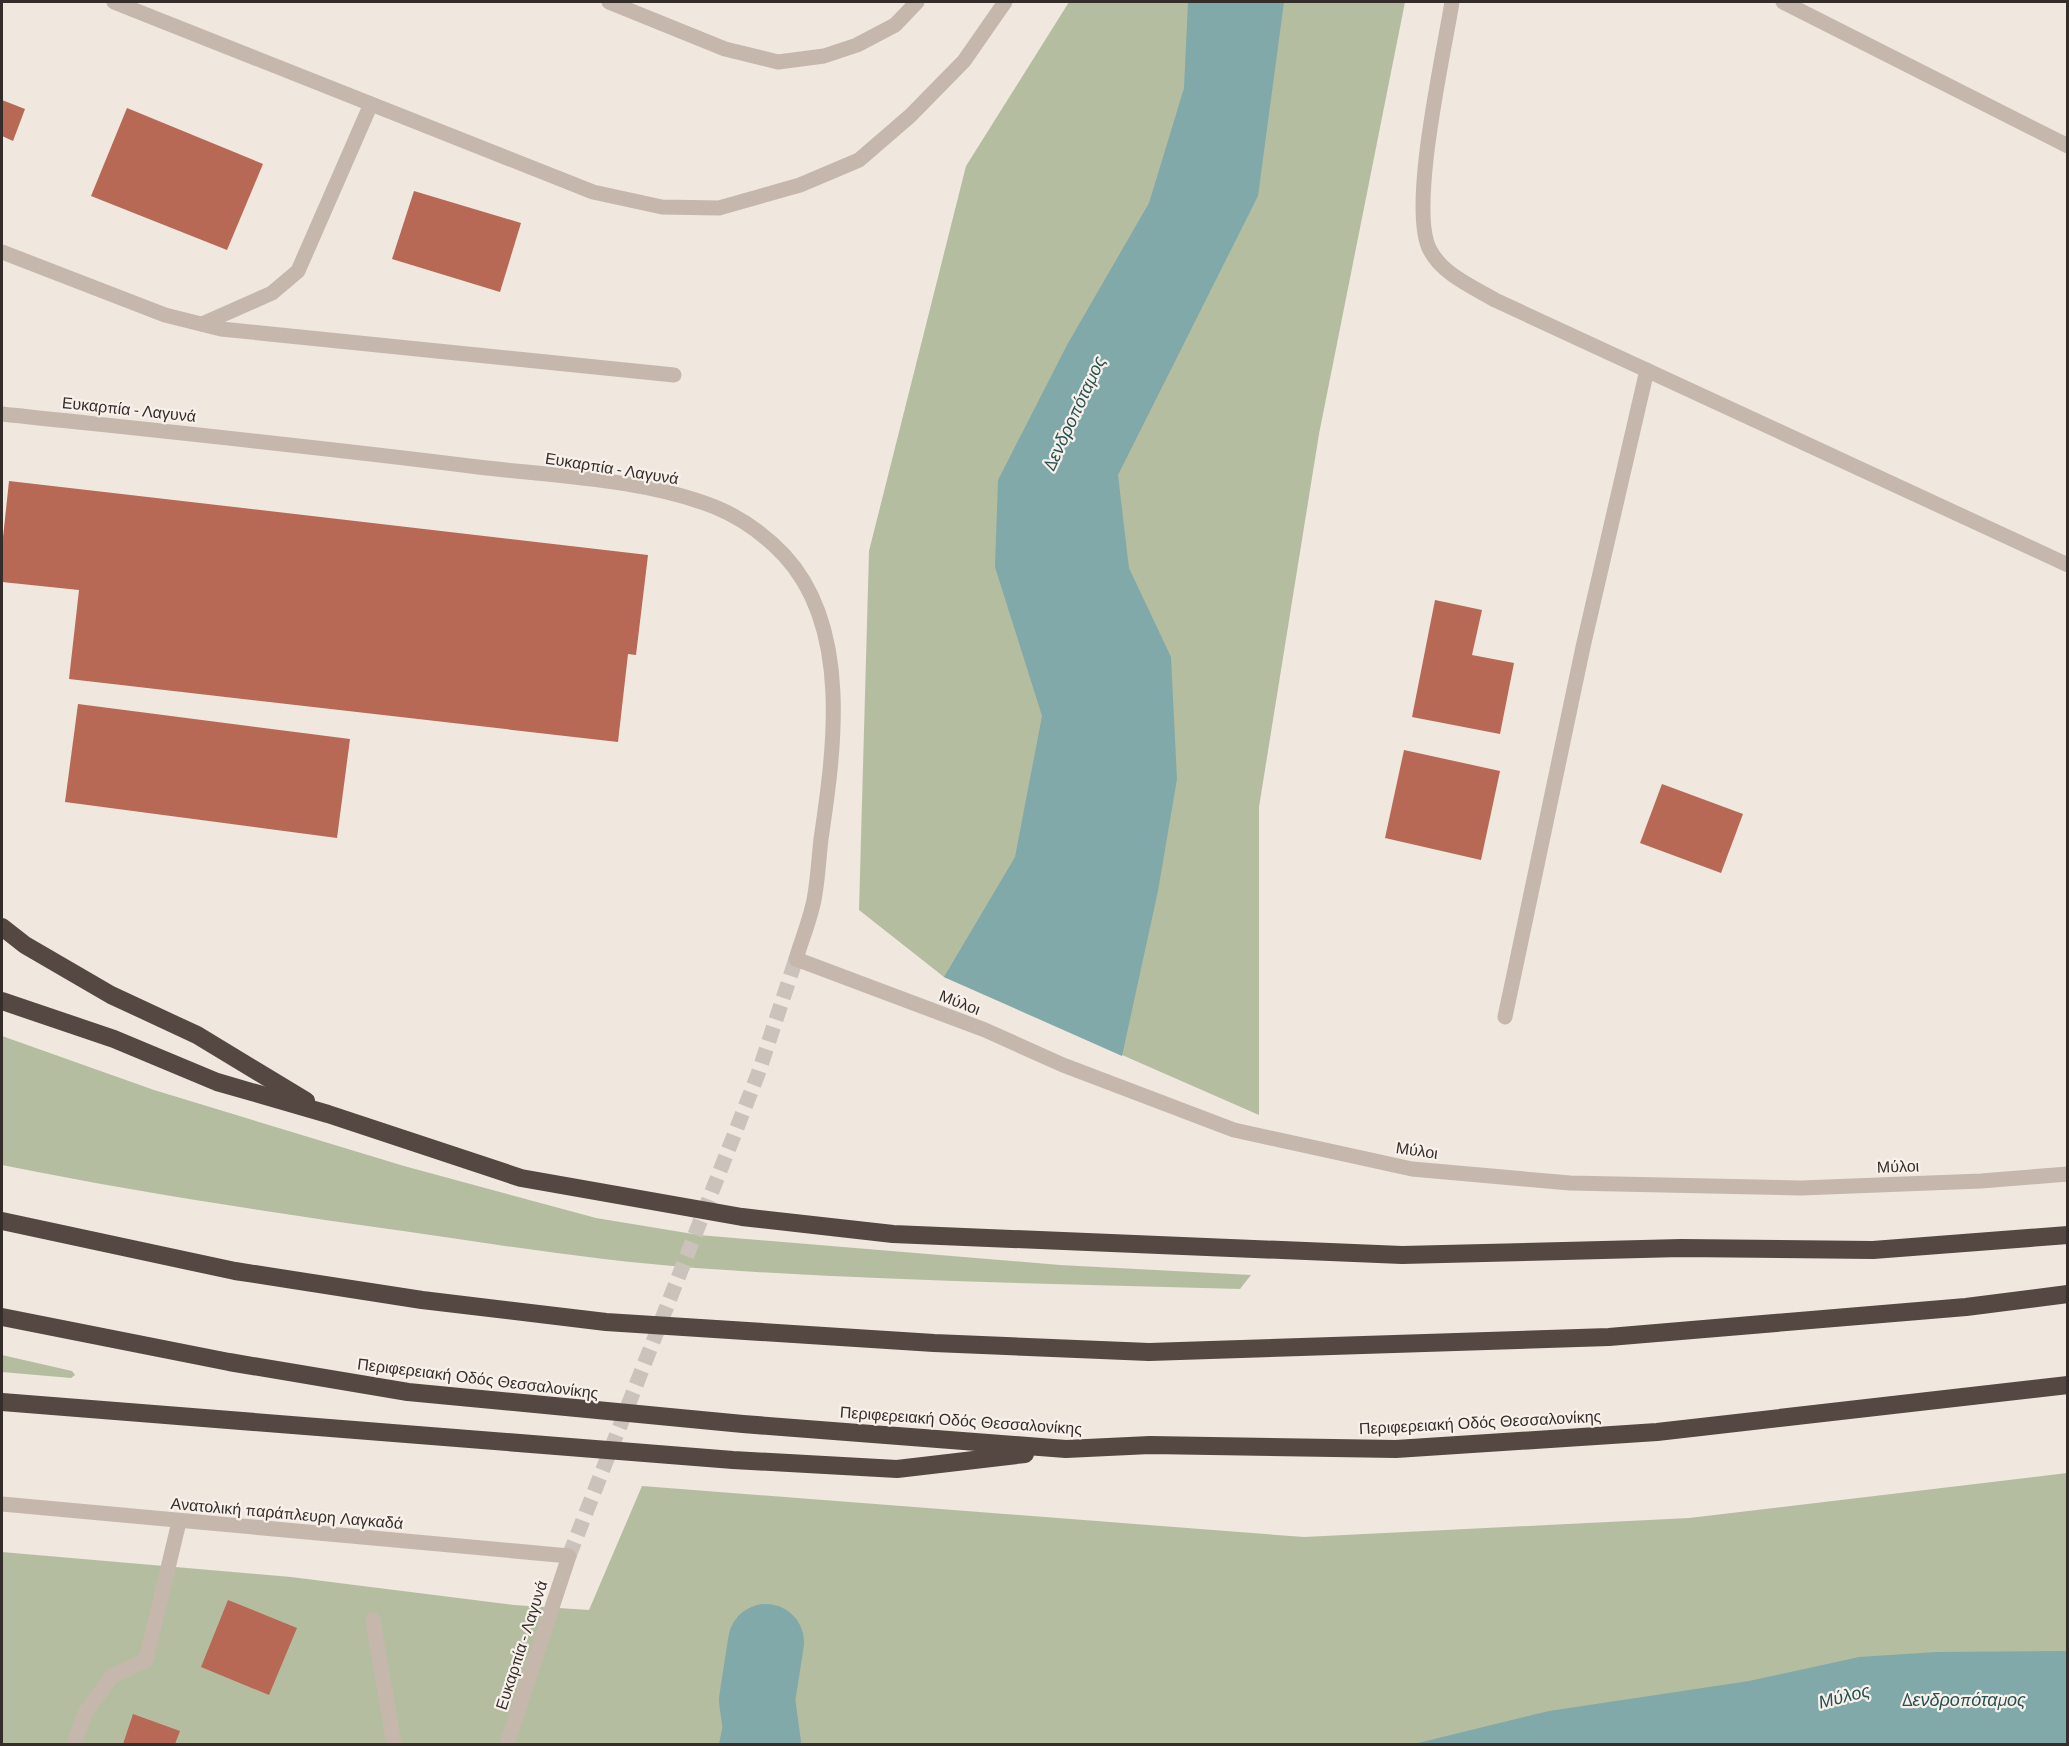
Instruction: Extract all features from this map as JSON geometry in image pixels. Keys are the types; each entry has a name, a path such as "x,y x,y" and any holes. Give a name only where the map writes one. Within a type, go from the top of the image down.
{"highway":[{"path":"2,927 25,945 111,995 196,1035 328,1114"},
{"path":"2,1001 114,1040 217,1082 328,1114 522,1178 742,1217 892,1234 1402,1256 1681,1248 1873,1250 2067,1235"},
{"path":"2,1221 234,1271 422,1300 606,1322 934,1343 1149,1352 1609,1337 1966,1307 2067,1294"},
{"name":"Περιφερειακή Οδός Θεσσαλονίκης","path":"2,1317 229,1362 408,1392 743,1424 1066,1449 1150,1445 1420,1448 1657,1432 2067,1385"},
{"path":"2,1402 686,1456 897,1469 1066,1449"}],"street":[{"path":"114,2 593,192 662,207 720,208 800,185 859,160 910,116 964,61 1005,2"},
{"path":"609,2 725,49 778,62 824,56 857,45 895,25 917,2"},
{"path":"1452,2 1422,191 1422,223 1430,250 1446,270 1495,300 2067,565"},
{"path":"1783,2 2067,146"},
{"path":"202,324 273,292 298,271 371,104"},
{"path":"2,252 165,315 222,329 674,375"},
{"path":"1505,1017 1583,648 1647,369"},
{"name":"Ευκαρπία - Λαγυνά","path":"2,414 390,456 610,483 670,494 712,506 741,519 787,558 802,580 821,626 833,687 833,759 815,896 796,959"},
{"name":"Μύλοι","path":"796,959 985,1030 1063,1065 1234,1130 1412,1169 1570,1184 1801,1188 1981,1181 2067,1174"},
{"name":"Ανατολική παράπλευρη Λαγκαδά","path":"2,1504 569,1556"},
{"path":"74,1744 85,1713 112,1676 146,1660 179,1522"},
{"name":"Ευκαρπία - Λαγυνά","path":"507,1744 569,1556"},
{"path":"373,1620 394,1744"}],"green space":[{"path":"1069,2 1405,2 1319,434 1259,807 1259,1115 944,977 859,910 869,551 966,166"},
{"path":"2,1036 154,1090 404,1166 596,1218 699,1235 1060,1265 1251,1275 1240,1289 900,1279 659,1265 549,1252 303,1216 52,1175 2,1165"},
{"path":"2,1355 72,1371 75,1375 71,1378 2,1372"},
{"path":"2067,1473 2067,1744 2,1744 2,1552 291,1577 514,1605 589,1610 642,1486 1304,1537 1689,1518"}],"water":[{"path":"1188,2 1284,2 1258,196 1118,475 1129,568 1171,657 1177,779 1158,891 1122,1056 944,977 1015,857 1042,716 995,567 998,480 1067,345 1149,203 1184,88"},
{"name":"Δενδροπόταμος","path":"2067,1651 2067,1744 1414,1744 1549,1711 1749,1681 1859,1657 1936,1652"},
{"path":"731,1686 793,1691 798,1744 719,1744"}],"building":[{"path":"2,100 25,109 13,141 2,136"},
{"path":"127,108 263,164 227,250 91,196"},
{"path":"414,191 521,223 500,292 392,259"},
{"path":"9,481 648,555 636,655 628,654 618,742 69,679 79,590 2,582 2,547"},
{"path":"1435,600 1482,610 1472,655 1514,663 1500,734 1412,717"},
{"path":"78,704 350,739 337,838 65,802"},
{"path":"1404,750 1500,771 1481,860 1385,838"},
{"path":"1662,784 1743,814 1721,873 1640,843"},
{"path":"228,1600 297,1628 269,1695 201,1667"},
{"path":"133,1714 180,1731 175,1744 123,1744"}],"waterway":[{"name":"Δενδροπόταμος","path":"763,1744 757,1700 766,1642"}],"tunnel":[{"path":"569,1556 758,1074 796,959"}],"water label":[{"name":"Μύλος","path":"1844,1696"}]}
